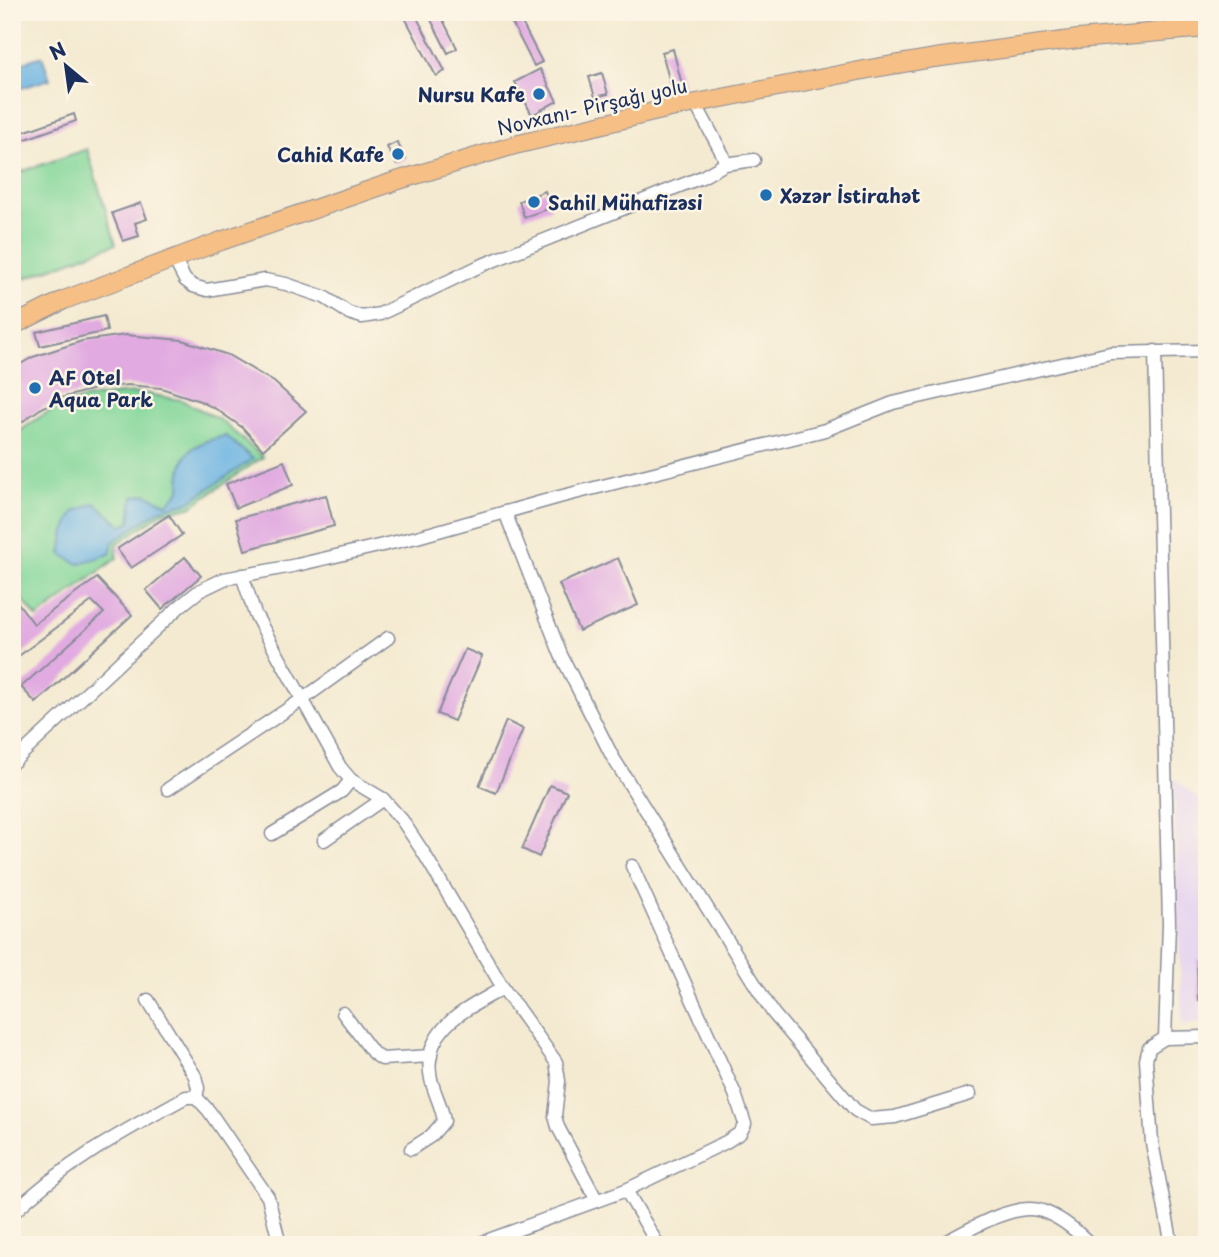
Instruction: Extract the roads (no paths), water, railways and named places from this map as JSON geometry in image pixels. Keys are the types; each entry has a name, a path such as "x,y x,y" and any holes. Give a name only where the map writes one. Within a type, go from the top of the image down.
{"main road":[{"name":"Novxanı- Pirşağı yolu","path":"12,326 64,300 174,259 381,186 497,150 695,103 934,58 1125,34 1207,28"}],"street":[{"path":"695,103 723,155 725,164"},
{"path":"174,259 185,280 193,286 207,290 265,280 315,293 349,313 362,317 380,313 480,266 702,177 725,164 754,160"},
{"path":"1155,351 1168,883 1165,1038"},
{"path":"12,763 189,599 209,585 224,579 390,544 825,429 892,403 1110,352 1207,351"},
{"path":"505,512 562,655 612,756 774,1013 855,1110 871,1119 895,1117 970,1094"},
{"path":"242,575 255,614 340,767 351,780 383,799 402,820 503,988 556,1062 559,1081 555,1116 558,1127 596,1199"},
{"path":"168,789 303,699 388,638"},
{"path":"272,834 342,791 351,780"},
{"path":"324,840 383,799"},
{"path":"475,1245 626,1190 726,1142 740,1133 746,1124 632,866"},
{"path":"411,1149 432,1136 444,1121 443,1110 431,1081 429,1065 434,1042 445,1025 503,988"},
{"path":"148,1000 195,1076 198,1088 196,1097"},
{"path":"343,1013 373,1053 382,1059 431,1056"},
{"path":"1172,1245 1152,1143 1146,1059 1149,1048 1165,1038 1207,1037"},
{"path":"12,1214 61,1172 103,1143 186,1097 196,1097 209,1111 268,1197 280,1245"},
{"path":"626,1190 658,1245"},
{"path":"940,1245 1016,1210 1040,1210 1074,1229 1091,1245"}],"water":[{"path":"42,56 50,79 12,91 12,66"},
{"path":"226,436 253,459 187,503 161,509 113,542 110,554 78,564 61,554 65,531 74,512 95,503 122,526 130,522 133,497 146,494 167,504 180,490 182,467 189,452 203,442"}],"place":[{"name":"Nursu Kafe","path":"539,94"},
{"name":"Cahid Kafe","path":"398,154"},
{"name":"Xəzər İstirahət","path":"766,195"},
{"name":"Sahil Mühafizəsi","path":"534,202"},
{"name":"AF Otel Aqua Park","path":"35,388"}]}
